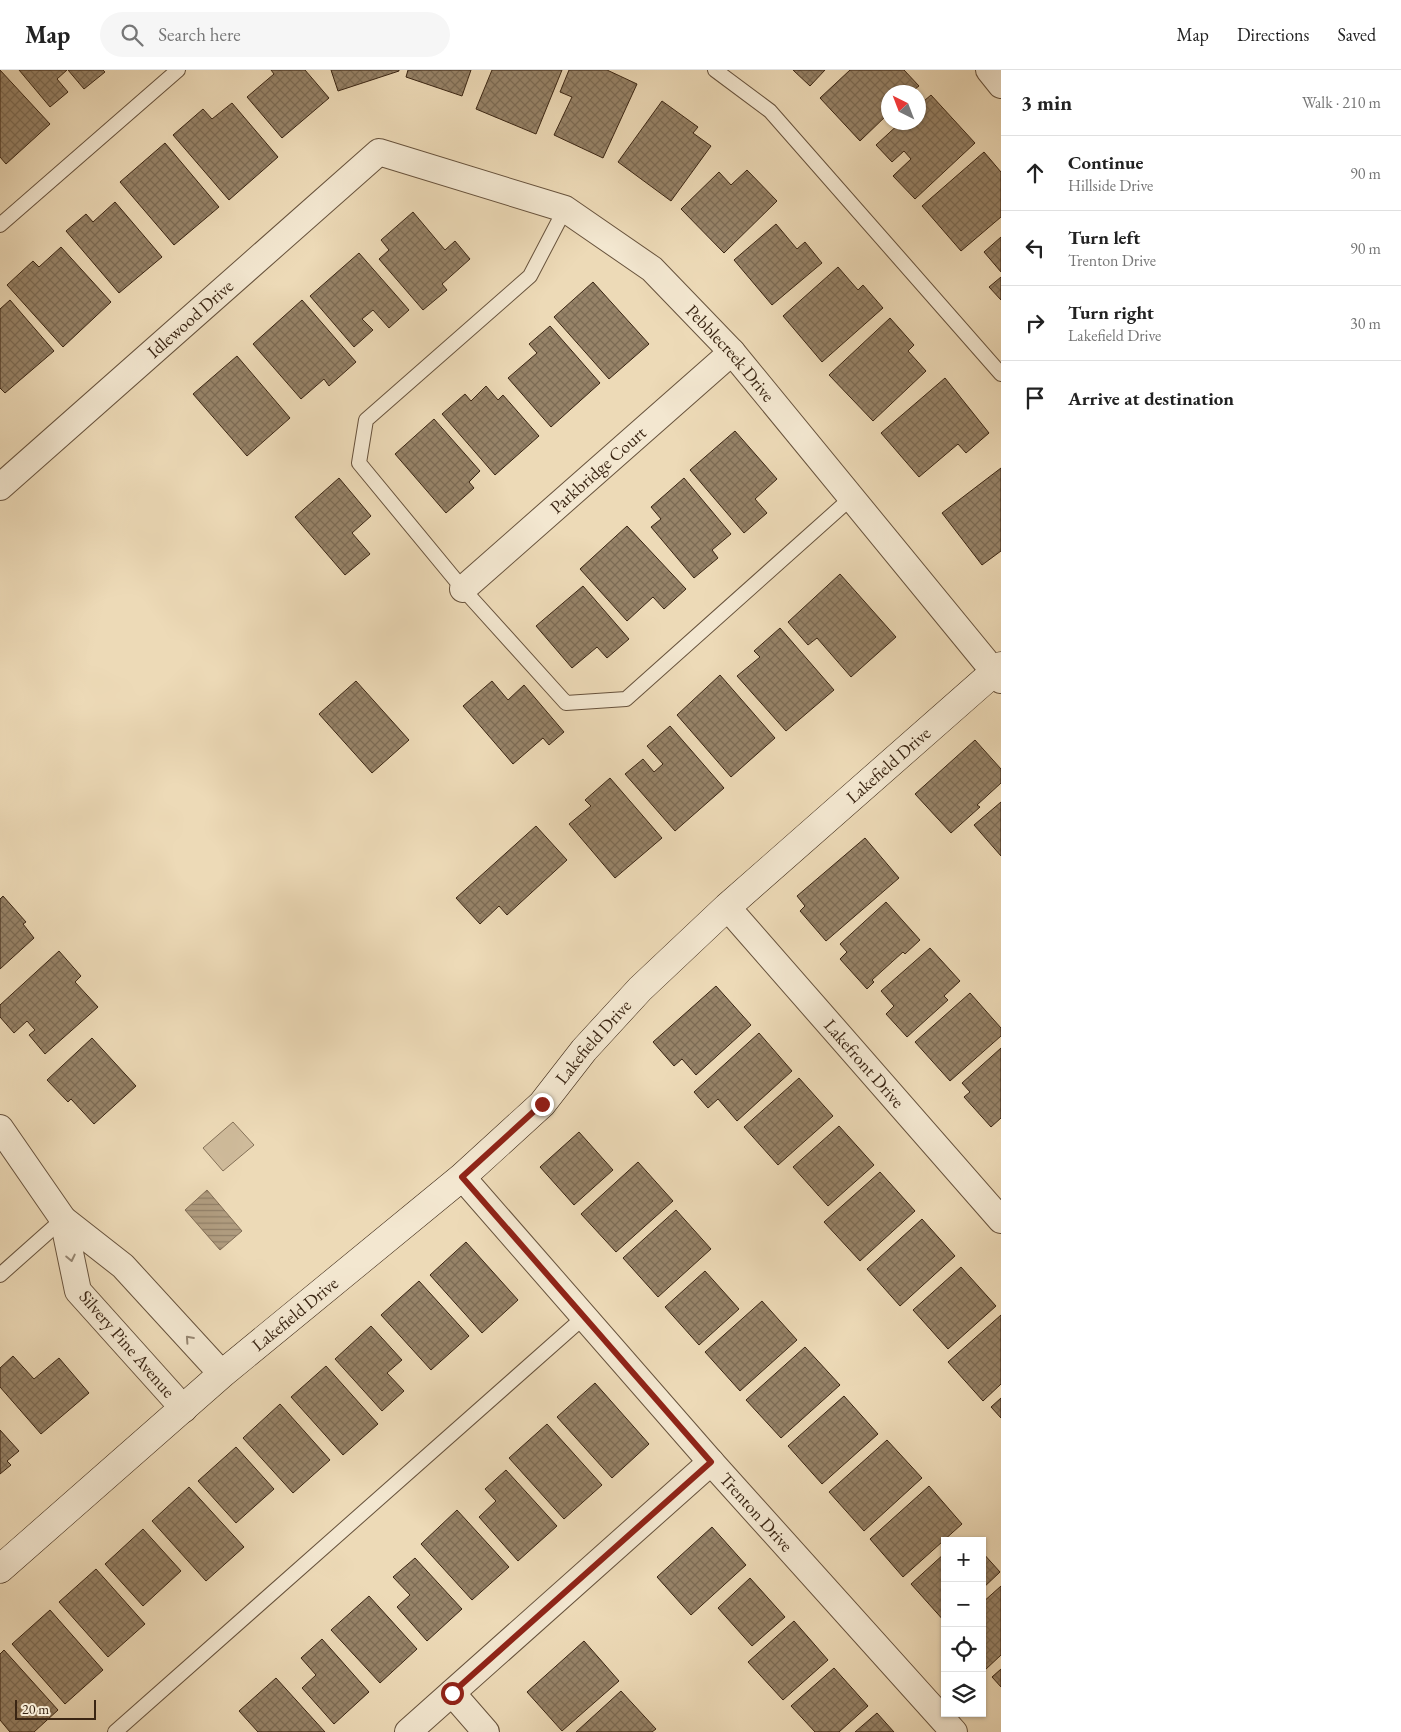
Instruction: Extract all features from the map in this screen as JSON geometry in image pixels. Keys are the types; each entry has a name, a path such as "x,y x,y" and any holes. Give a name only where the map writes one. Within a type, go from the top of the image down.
{"street":[{"path":"988,70 1001,84"},
{"name":"Pebblecreek Drive","path":"379,152 564,209 652,269 732,352 850,499 999,672"},
{"name":"Idlewood Drive","path":"0,487 379,152"},
{"name":"Parkbridge Court","path":"463,589 732,352"},
{"name":"Lakefield Drive","path":"0,1569 222,1374 462,1177 542,1104 584,1050 640,989 727,907 999,672"},
{"name":"Lakefront Drive","path":"727,907 1001,1220"},
{"name":"Silvery Pine Avenue","path":"0,1128 63,1219 123,1266 222,1374"},
{"name":"Trenton Drive","path":"462,1177 711,1462 954,1732"},
{"name":"Silvery Pine Avenue","path":"63,1219 78,1291 184,1409"},
{"path":"408,1732 711,1462"},
{"path":"452,1693 486,1732"}],"lane":[{"path":"0,224 178,70"},
{"path":"715,70 770,112 1001,374"},
{"path":"564,209 530,276 366,420 359,463 463,589 566,703 626,699 850,499"},
{"path":"0,1275 63,1219"},
{"path":"115,1732 584,1317"}],"shaded area":[{"path":"233,1122 254,1145 223,1171 203,1148"},
{"path":"207,1190 242,1231 220,1250 185,1210"}],"building":[{"path":"0,70 50,124 6,164 0,157"},
{"path":"19,70 67,70 57,79 68,92 50,107"},
{"path":"68,70 103,70 105,72 84,89"},
{"path":"271,70 305,70 329,98 282,138 247,97 274,74"},
{"path":"331,70 399,70 399,71 338,91"},
{"path":"408,70 471,70 462,96 406,77"},
{"path":"492,70 562,70 536,134 476,109"},
{"path":"569,70 607,70 637,84 603,158 554,135 572,97 560,92"},
{"path":"793,70 825,70 810,86"},
{"path":"850,70 904,70 918,85 881,85 881,121 860,141 820,98"},
{"path":"931,95 975,143 915,199 893,176 911,159 904,151 892,162 876,145 892,130 926,130 926,99"},
{"path":"662,101 698,127 693,133 711,146 671,201 618,162"},
{"path":"232,103 278,157 229,200 173,135 203,109 212,119"},
{"path":"165,143 219,207 174,245 120,182"},
{"path":"984,152 1001,172 1001,217 961,251 922,206"},
{"path":"747,170 777,201 724,253 681,209 719,172 731,185"},
{"path":"115,202 162,257 119,293 66,231 86,214 93,222"},
{"path":"413,212 445,250 455,241 470,259 442,284 447,290 423,310 379,259 389,250 381,240"},
{"path":"776,224 797,249 805,242 822,263 772,305 734,260"},
{"path":"1001,237 1001,272 984,252"},
{"path":"61,247 111,302 63,347 7,285 33,261 39,267"},
{"path":"359,253 409,310 389,328 373,310 362,319 373,330 354,347 310,296"},
{"path":"838,267 858,290 863,285 883,308 822,362 783,316"},
{"path":"1001,277 1001,300 989,287"},
{"path":"593,282 649,344 609,379 554,317"},
{"path":"10,300 54,351 5,393 0,388 0,309"},
{"path":"302,300 356,362 329,386 324,379 301,399 253,344"},
{"path":"890,318 914,345 908,351 926,371 873,421 829,375"},
{"path":"550,326 600,383 551,427 508,378 537,353 529,344"},
{"path":"237,356 290,418 247,456 193,394"},
{"path":"945,378 989,433 966,453 958,444 919,477 881,433"},
{"path":"486,386 498,400 503,395 539,436 495,475 442,414 465,394 471,401"},
{"path":"434,419 480,471 469,482 474,488 446,513 395,454"},
{"path":"735,431 777,479 755,499 767,513 744,533 690,470"},
{"path":"1001,468 1001,551 982,565 942,513"},
{"path":"339,478 371,516 352,533 370,554 345,575 295,517"},
{"path":"684,478 731,534 712,550 718,558 694,578 651,527 661,519 651,507"},
{"path":"627,526 686,589 664,609 653,597 627,621 580,569"},
{"path":"840,574 896,637 851,677 817,638 808,645 788,622"},
{"path":"583,586 629,639 607,658 597,647 572,668 536,626"},
{"path":"780,628 834,690 786,731 737,676 760,657 754,651"},
{"path":"720,675 775,738 731,777 677,715"},
{"path":"356,681 409,740 372,773 319,714"},
{"path":"492,681 508,700 524,685 564,732 549,745 543,738 513,764 463,706"},
{"path":"670,726 724,788 675,831 625,774 643,759 654,772 663,764 647,746"},
{"path":"975,740 1001,769 1001,783 977,805 980,807 951,833 915,794"},
{"path":"610,778 662,838 615,878 569,824 591,806 585,800"},
{"path":"1001,802 1001,856 974,825"},
{"path":"536,826 567,860 507,915 499,906 480,924 456,898"},
{"path":"865,838 899,878 826,941 800,911 805,906 797,896"},
{"path":"3,896 26,922 23,924 34,938 0,969 0,899"},
{"path":"886,902 920,940 905,954 903,952 872,980 874,982 867,989 840,959 847,952 840,944"},
{"path":"930,948 960,981 944,996 948,1000 907,1037 886,1014 894,1006 881,991"},
{"path":"59,951 81,976 75,982 98,1007 45,1054 29,1035 35,1030 27,1021 14,1033 0,1017 0,1005"},
{"path":"716,986 751,1025 696,1075 682,1059 674,1066 653,1042"},
{"path":"970,993 1001,1028 1001,1036 950,1081 915,1042"},
{"path":"759,1033 792,1071 737,1121 718,1099 708,1108 694,1092"},
{"path":"92,1038 136,1086 94,1124 71,1099 68,1102 47,1080"},
{"path":"1001,1048 1001,1118 991,1127 964,1097 970,1092 962,1083"},
{"path":"799,1078 833,1116 778,1165 744,1127"},
{"path":"839,1126 874,1165 828,1206 793,1167"},
{"path":"579,1132 613,1170 574,1205 540,1167"},
{"path":"638,1162 673,1201 616,1252 581,1214"},
{"path":"880,1172 915,1211 860,1261 824,1222"},
{"path":"676,1210 711,1249 658,1297 623,1258"},
{"path":"922,1219 955,1256 900,1306 867,1269"},
{"path":"466,1242 518,1300 482,1333 430,1275"},
{"path":"961,1267 996,1306 948,1349 913,1310"},
{"path":"705,1271 739,1309 699,1345 665,1307"},
{"path":"419,1281 469,1336 431,1370 381,1315"},
{"path":"762,1301 797,1340 740,1391 705,1352"},
{"path":"1001,1315 1001,1384 983,1401 948,1362"},
{"path":"371,1326 402,1360 387,1373 404,1391 382,1411 335,1359"},
{"path":"805,1347 840,1385 781,1438 746,1400"},
{"path":"13,1356 34,1379 59,1358 89,1393 41,1434 0,1387 0,1368"},
{"path":"326,1366 378,1424 343,1455 291,1397"},
{"path":"595,1383 649,1444 612,1478 557,1417"},
{"path":"844,1396 878,1434 822,1484 788,1446"},
{"path":"1001,1398 1001,1418 991,1407"},
{"path":"280,1404 330,1460 293,1493 243,1438"},
{"path":"547,1424 602,1485 564,1519 509,1458"},
{"path":"0,1430 19,1451 7,1461 11,1465 0,1474"},
{"path":"887,1440 922,1478 864,1531 829,1492"},
{"path":"236,1447 274,1489 236,1523 198,1481"},
{"path":"506,1470 557,1526 518,1561 479,1517 496,1501 485,1489"},
{"path":"929,1486 962,1524 948,1537 941,1537 941,1543 903,1577 870,1539"},
{"path":"189,1487 244,1547 206,1581 152,1521"},
{"path":"457,1510 509,1567 472,1600 421,1544"},
{"path":"712,1527 746,1565 691,1615 657,1577"},
{"path":"143,1529 181,1571 143,1606 105,1564"},
{"path":"986,1556 1000,1572 986,1585"},
{"path":"941,1557 941,1618 911,1584"},
{"path":"415,1558 462,1609 427,1641 397,1607 410,1595 393,1577"},
{"path":"96,1569 145,1624 108,1657 59,1602"},
{"path":"750,1578 785,1617 752,1646 718,1608"},
{"path":"1001,1586 1001,1655 986,1669 986,1627 986,1599"},
{"path":"369,1596 417,1649 380,1683 331,1630"},
{"path":"50,1610 103,1670 65,1704 12,1644"},
{"path":"794,1621 828,1660 783,1700 748,1662"},
{"path":"322,1639 369,1692 334,1724 302,1688 316,1675 301,1658"},
{"path":"584,1641 619,1681 562,1731 527,1692"},
{"path":"4,1650 58,1710 34,1732 10,1732 0,1720 0,1654"},
{"path":"834,1668 868,1706 839,1732 815,1732 791,1706"},
{"path":"1001,1669 1001,1687 992,1677"},
{"path":"276,1678 325,1732 258,1732 239,1711"},
{"path":"621,1691 656,1729 652,1732 576,1732"},
{"path":"877,1713 894,1732 855,1732"}],"route":[{"path":"452,1693 711,1462 462,1177 542,1104"}]}
